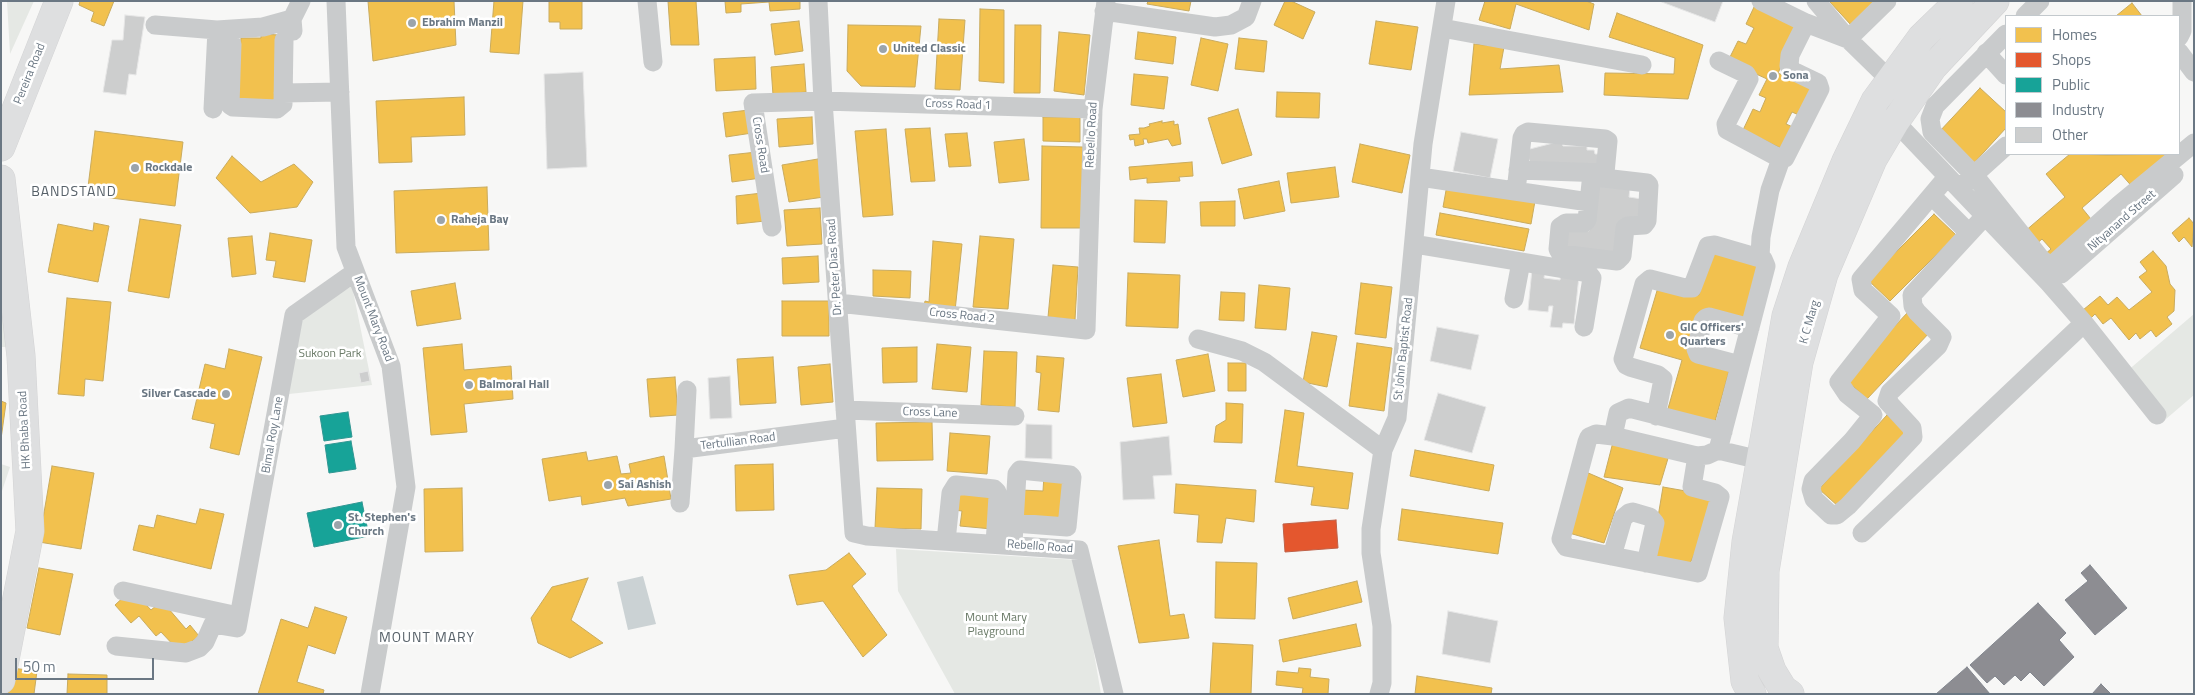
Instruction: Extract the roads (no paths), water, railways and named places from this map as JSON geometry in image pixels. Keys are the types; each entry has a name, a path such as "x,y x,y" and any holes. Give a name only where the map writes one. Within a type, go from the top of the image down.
{"main road":[{"name":"Pereira Road","path":"1,147 59,1"},
{"name":"K C Marg","path":"1785,692 1772,671 1764,648 1754,569 1760,460 1786,316 1895,122 1933,67 1995,1"},
{"name":"K C Marg","path":"1752,694 1745,681 1738,618 1754,569 1799,362 1813,270 1846,161 1883,90 1921,38 1950,10"},
{"path":"1950,10 1962,37"},
{"name":"HK Bhaba Road","path":"1,179 11,356 30,531 1,680"}],"street":[{"path":"232,44 230,104 233,107 277,109 283,104 290,31 301,1"},
{"name":"Mount Mary Road","path":"336,1 346,247 391,366 406,487 370,694"},
{"path":"647,1 653,62"},
{"name":"Dr. Peter Dias Road","path":"818,1 823,101 854,533"},
{"path":"1105,6 1215,27 1231,25 1246,17 1252,1"},
{"name":"St John Baptist Road","path":"1379,694 1382,684 1382,626 1371,553 1371,529 1383,450 1397,418 1423,144 1446,1"},
{"path":"1761,1 1806,23 1848,39"},
{"path":"1816,1 1848,39 1883,90 1895,122 2050,283 2157,415"},
{"path":"1848,39 1887,1"},
{"path":"2026,15 2040,1"},
{"path":"2180,35 2182,31 2182,1"},
{"name":"Rebello Road","path":"1086,330 1093,109 1105,6"},
{"path":"1760,257 1761,237 1770,190 1782,159 1788,156 1820,89 1818,83 1793,71 1789,66 1790,55 1806,23"},
{"path":"154,25 217,30 263,27 290,31"},
{"path":"1442,28 1642,65"},
{"path":"213,109 217,30"},
{"path":"2005,35 1935,106 1930,119 1932,132 1974,175 2042,259 2051,266 2125,209 2194,143"},
{"path":"1986,53 2005,74"},
{"path":"2180,53 2194,72"},
{"path":"1719,61 1746,74 1749,79 1726,124 1727,130 1782,159"},
{"path":"283,93 340,92"},
{"name":"Cross Road 1","path":"823,101 1093,109"},
{"name":"Cross Road","path":"772,227 753,103 823,101"},
{"path":"1516,191 1518,170 1522,138 1528,132 1608,141 1605,173 1518,170"},
{"path":"1891,316 1863,290 1861,279 1932,196 1953,183 1974,175 2005,147"},
{"name":"Nityanand Street","path":"2050,283 2125,209 2194,158"},
{"path":"1420,177 1589,202"},
{"path":"1595,177 1646,182 1649,185 1648,221 1644,225 1628,226 1625,228 1621,259 1617,261 1559,252 1560,226 1566,223 1584,224 1587,220 1589,202 1591,183 1595,177"},
{"path":"1932,196 1969,233"},
{"path":"1887,401 1912,428 1913,437 1848,506 1837,515 1831,515 1814,499 1811,489 1813,481 1887,401 1890,392 1938,346 1942,337 1917,312 1913,306 1912,295 1985,216"},
{"path":"1414,244 1590,275 1592,282 1584,327"},
{"path":"1656,416 1663,379 1658,375 1630,367 1623,360 1644,284 1650,279 1654,279 1685,288 1692,288 1708,246 1715,245 1763,259 1766,266 1721,441 1707,455 1697,456 1613,436 1599,434 1589,437 1561,539 1566,546 1646,564 1694,573 1699,572 1720,497 1715,493 1692,487 1697,456"},
{"path":"1514,300 1521,262"},
{"name":"Bimal Roy Lane","path":"215,618 238,622 294,315 355,272"},
{"name":"Cross Road 2","path":"838,303 1086,330"},
{"path":"1873,415 1847,394 1839,382 1891,316 1913,306"},
{"path":"1740,365 1698,354 1696,348 1703,321 1706,318 1750,328"},
{"path":"1862,533 2084,323"},
{"path":"1198,339 1242,351 1264,362 1383,450"},
{"path":"684,449 687,390"},
{"path":"1613,436 1616,418 1620,411 1629,408 1656,416 1721,441 1760,460"},
{"name":"Cross Lane","path":"845,419 1015,416"},
{"name":"Tertullian Road","path":"680,503 684,449 845,419"},
{"path":"947,535 951,493 956,486 994,489 997,492 1001,540"},
{"path":"1612,556 1623,518 1633,512 1650,517 1655,523 1646,564"},
{"path":"1001,540 1014,523"},
{"name":"Rebello Road","path":"854,533 867,536 947,535 1079,550 1114,694"},
{"path":"116,646 186,653 199,648 205,642 215,618 123,591"}],"place":[{"name":"Ebrahim Manzil","path":"412,23"},
{"name":"United Classic","path":"883,49"},
{"name":"Sona","path":"1773,76"},
{"name":"Rockdale","path":"135,168"},
{"name":"Raheja Bay","path":"441,220"},
{"name":"GIC Officers' Quarters","path":"1670,335"},
{"name":"Balmoral Hall","path":"469,385"},
{"name":"Silver Cascade","path":"226,394"},
{"name":"Sai Ashish","path":"608,485"},
{"name":"St. Stephen's Church","path":"338,525"}],"district":[{"name":"BANDSTAND","path":"74,193"},
{"name":"MOUNT MARY","path":"427,639"}],"park label":[{"name":"Sukoon Park","path":"330,354"},
{"name":"Mount Mary Playground","path":"996,625"}]}
